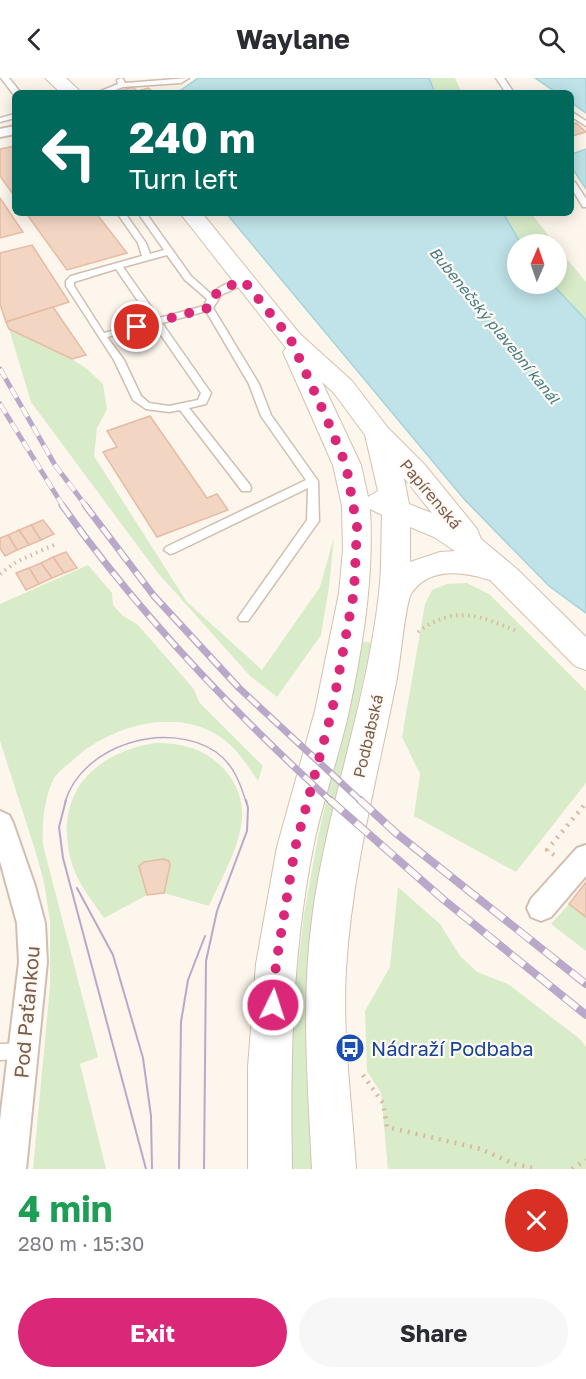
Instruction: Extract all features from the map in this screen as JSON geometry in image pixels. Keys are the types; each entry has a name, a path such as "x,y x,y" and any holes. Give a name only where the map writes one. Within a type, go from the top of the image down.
{"main road":[{"path":"54,78 69,90"},
{"name":"Podbabská","path":"193,216 290,338 343,387 378,433 390,477 396,513 396,592 383,669 341,859 331,917 326,972 326,1024 334,1169"},
{"name":"Podbabská","path":"270,1169 269,1067 276,964 295,848 332,711 354,592 358,550 356,506 346,465 290,338"},
{"name":"Papírenská","path":"378,433 415,472 490,564 586,657"},
{"name":"Papírenská","path":"346,465 368,490 396,513 415,517 443,529 490,564"},
{"path":"358,550 376,528 396,513"},
{"path":"396,592 412,573 438,562 490,564"}],"street":[{"name":"Pod Paťankou","path":"0,823 32,923 33,962 11,1051 10,1169"},
{"path":"541,908 586,858"}],"lane":[{"path":"5,78 15,90"},
{"path":"106,90 121,82 181,81 185,78"},
{"path":"574,187 586,205"},
{"path":"123,216 142,243 147,257"},
{"path":"144,216 209,303 254,384 266,416 313,481 313,521 244,618"},
{"path":"118,266 206,393 202,402 169,409 146,406 137,398 119,360 69,281 147,257 170,251"},
{"path":"102,336 209,303 224,287 244,281"},
{"path":"183,407 246,488"},
{"path":"170,550 313,481"}],"path":[{"path":"0,574 16,562 56,544"},
{"path":"414,637 426,625 441,617 460,613 486,618 525,634"},
{"path":"547,850 586,803"},
{"path":"358,1072 365,1076 383,1104 387,1127 481,1149 514,1164 537,1169"},
{"path":"572,1169 586,1160"}],"green space":[{"path":"429,78 455,78 461,90 434,90"},
{"path":"505,216 533,216 547,234 515,234"},
{"path":"567,259 586,282 586,320 561,294 567,294"},
{"path":"9,329 72,359 103,384 107,409 97,428 94,456 187,602 262,670 320,587 334,537 321,635 277,697 250,676 157,572 31,402"},
{"path":"88,565 112,593 113,605 123,616 137,624 194,689 199,702 263,766 258,781 238,753 223,739 205,729 185,723 165,722 144,724 104,738 86,749 54,778 44,811 43,845 98,1057 80,1064 106,1169 33,1169 50,986 50,921 44,882 0,741 0,604"},
{"path":"467,583 489,594 586,691 586,783 516,872 414,816 420,774 402,737 425,604 432,590 447,584"},
{"path":"362,641 371,643 347,753 314,1169 293,1169 291,1084 293,1012 304,914 318,837"},
{"path":"155,743 192,748 212,759 229,775 240,796 242,807 237,841 209,906 164,893 170,865 169,861 163,859 144,862 139,866 147,895 104,918 83,887 73,867 67,843 67,820 72,801 81,784 94,769 111,757"},
{"path":"398,887 440,924 460,956 477,972 508,984 580,1039 586,1047 586,1169 388,1169 381,1093 367,1071 365,1011 390,967"},
{"path":"569,904 586,917 586,951 551,924"}],"water":[{"path":"198,78 429,78 434,90 181,90"},
{"path":"535,78 586,78 586,113 574,104 574,90 553,90"},
{"path":"586,149 586,189 574,171 574,153"},
{"name":"Bubenečský plavební kanál","path":"228,216 505,216 515,234 507,234 507,294 561,294 586,320 586,613 549,586 464,499"}],"building":[{"path":"576,123 586,132 574,135 574,124"},
{"path":"12,147 12,193 0,176 0,149"},
{"path":"0,198 23,232 0,238"},
{"path":"28,216 98,216 127,253 67,270"},
{"path":"32,245 69,302 6,322 0,304 0,253"},
{"path":"53,307 86,355 72,359 9,329 6,322"},
{"path":"150,416 207,498 217,494 228,510 157,537 103,452 117,447 107,431"},
{"path":"43,520 54,534 41,540 31,525"},
{"path":"31,525 41,540 29,545 19,530"},
{"path":"19,530 29,545 17,550 8,535"},
{"path":"8,535 17,550 5,556 0,548 0,538"},
{"path":"66,552 77,568 64,573 53,557"},
{"path":"53,557 64,573 52,578 41,563"},
{"path":"41,563 52,578 39,584 29,568"},
{"path":"29,568 39,584 26,590 16,573"},
{"path":"163,859 169,861 170,865 164,893 147,895 139,866 144,862"},
{"path":"586,882 586,917 569,904"}],"tram line":[{"path":"65,802 74,782 107,752 128,743 151,738 174,738 196,742 216,752 235,774 246,802"},
{"path":"66,800 59,827 63,858 146,1169"},
{"path":"204,1169 206,961 217,911 247,831 246,800"},
{"path":"77,888 113,955 143,1058 151,1116 152,1169"},
{"path":"179,1169 181,1022 188,980 205,936"}],"railway":[{"path":"0,369 55,465 86,506"},
{"path":"0,404 63,506"},
{"path":"62,505 123,585 189,661 259,733 332,802"},
{"path":"85,505 154,596 239,688 362,802"},
{"path":"330,800 444,900 586,1015"},
{"path":"360,800 396,833 586,984"}],"place":[{"name":"Nádraží Podbaba","path":"350,1048"}],"route":[{"path":"137,327 208,308 211,298 224,287 244,281 290,338 340,449 352,485 356,506 358,550 354,592 332,711 295,848 276,964 273,1005"}]}
